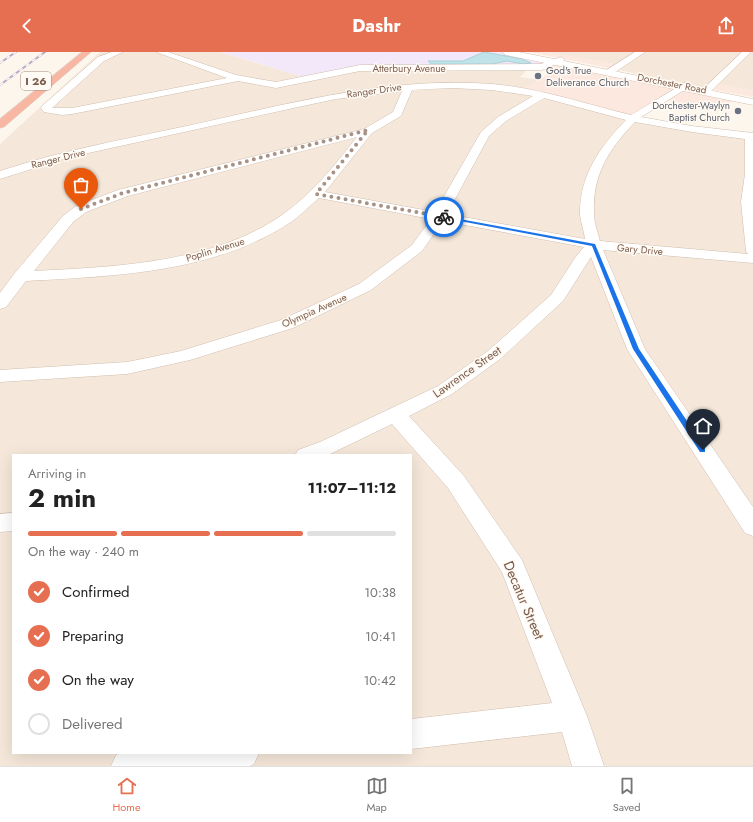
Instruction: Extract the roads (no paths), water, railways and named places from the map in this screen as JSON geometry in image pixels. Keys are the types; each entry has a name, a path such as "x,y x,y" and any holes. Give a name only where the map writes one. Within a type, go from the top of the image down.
{"highway":[{"name":"I 26","path":"0,125 72,52"},
{"name":"I 26","path":"51,75 87,52"},
{"path":"51,75 93,52"}],"main road":[{"name":"Dorchester Road","path":"506,52 610,71 683,87 753,99"},
{"name":"Dorchester Road","path":"521,52 559,61"},
{"name":"Dorchester Road","path":"707,91 753,102"}],"street":[{"path":"119,52 101,58 46,108 48,110 62,112 72,111 240,78"},
{"name":"Atterbury Avenue","path":"160,52 240,78 276,85 360,68 536,68 559,61"},
{"path":"610,71 641,52"},
{"path":"707,91 747,52"},
{"path":"0,304 68,219 81,209 101,200 368,130 397,114 409,86"},
{"name":"Ranger Drive","path":"0,175 52,159 354,92 409,86 490,87 541,96 632,118 717,133 752,136"},
{"path":"683,87 632,118 611,141 598,162 590,187 587,215 594,245 636,349 753,526"},
{"name":"Olympia Avenue","path":"0,376 127,368 184,356 287,324 337,301 371,282 417,248 439,216 485,134 507,115 541,96"},
{"name":"Poplin Avenue","path":"20,278 115,271 161,264 208,253 243,241 266,230 292,213 316,194 368,130"},
{"path":"752,136 752,175 748,202 753,251"},
{"name":"Gary Drive","path":"316,194 594,245 753,259"},
{"name":"Lawrence Street","path":"309,454 328,447 445,390 494,355 557,298 580,261 594,245"},
{"name":"Decatur Street","path":"396,415 456,482 513,568 572,716 588,766"},
{"path":"0,524 12,522"},
{"path":"412,734 572,716"},
{"path":"127,766 234,754"}],"water":[{"path":"484,52 522,59 531,63 523,64 507,61 492,64 431,64 428,61 463,61"}],"railway":[{"path":"0,63 16,52"},
{"path":"0,85 45,52"}],"place":[{"name":"God's True Deliverance Church","path":"538,76"},
{"name":"Dorchester-Waylyn Baptist Church","path":"738,111"}]}
